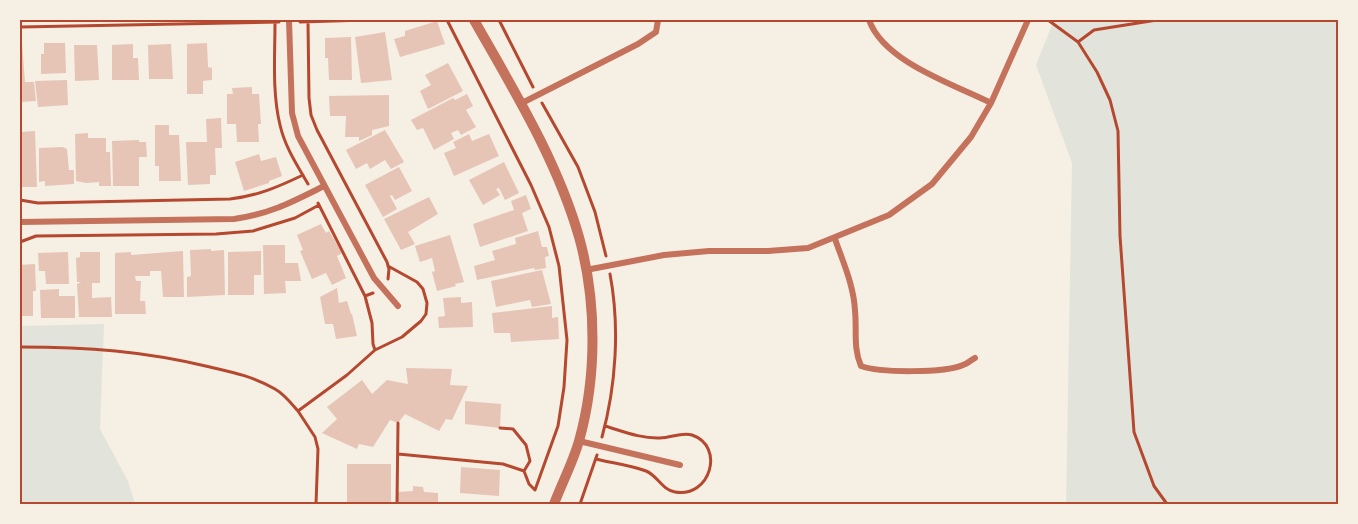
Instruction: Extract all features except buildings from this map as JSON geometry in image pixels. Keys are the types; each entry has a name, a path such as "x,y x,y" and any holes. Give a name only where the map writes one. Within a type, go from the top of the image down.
{"street":[{"path":"474,20 552,166 579,238 592,306 592,371 579,441 554,504"},
{"path":"520,104 638,45 656,32 657,20"},
{"path":"869,20 873,31 892,51 918,68 991,103"},
{"path":"585,270 664,255 709,251 808,248 889,215 932,184 971,137 991,103 1028,20"},
{"path":"289,21 292,112 298,136 374,278 398,306"},
{"path":"20,222 234,219 280,208 324,186"},
{"path":"835,238 849,279 855,310 856,356 861,366 870,369 892,370 951,369 975,358"},
{"path":"579,441 680,465"}],"path":[{"path":"20,27 366,20"},
{"path":"447,20 531,184 549,227 558,266 567,340 564,387 558,426 535,490 529,484 524,471 530,460 526,445 513,429 500,428"},
{"path":"1048,20 1078,42 1097,72 1106,90 1118,131 1120,236 1134,432 1154,486 1167,504"},
{"path":"1078,42 1094,30 1157,20"},
{"path":"298,411 347,375 375,350 365,296 384,289 389,274 387,262 317,130 311,114 308,22"},
{"path":"20,200 38,203 230,199 270,191 303,175"},
{"path":"20,347 103,349 146,353 253,379 276,389 298,411 315,437 318,449 316,504"},
{"path":"397,504 398,423"},
{"path":"398,454 503,464 524,471"}],"shaded area":[{"path":"1054,20 1338,20 1338,504 1066,504 1072,163 1036,65"},
{"path":"104,324 100,429 128,481 135,504 20,504 20,326"}]}
